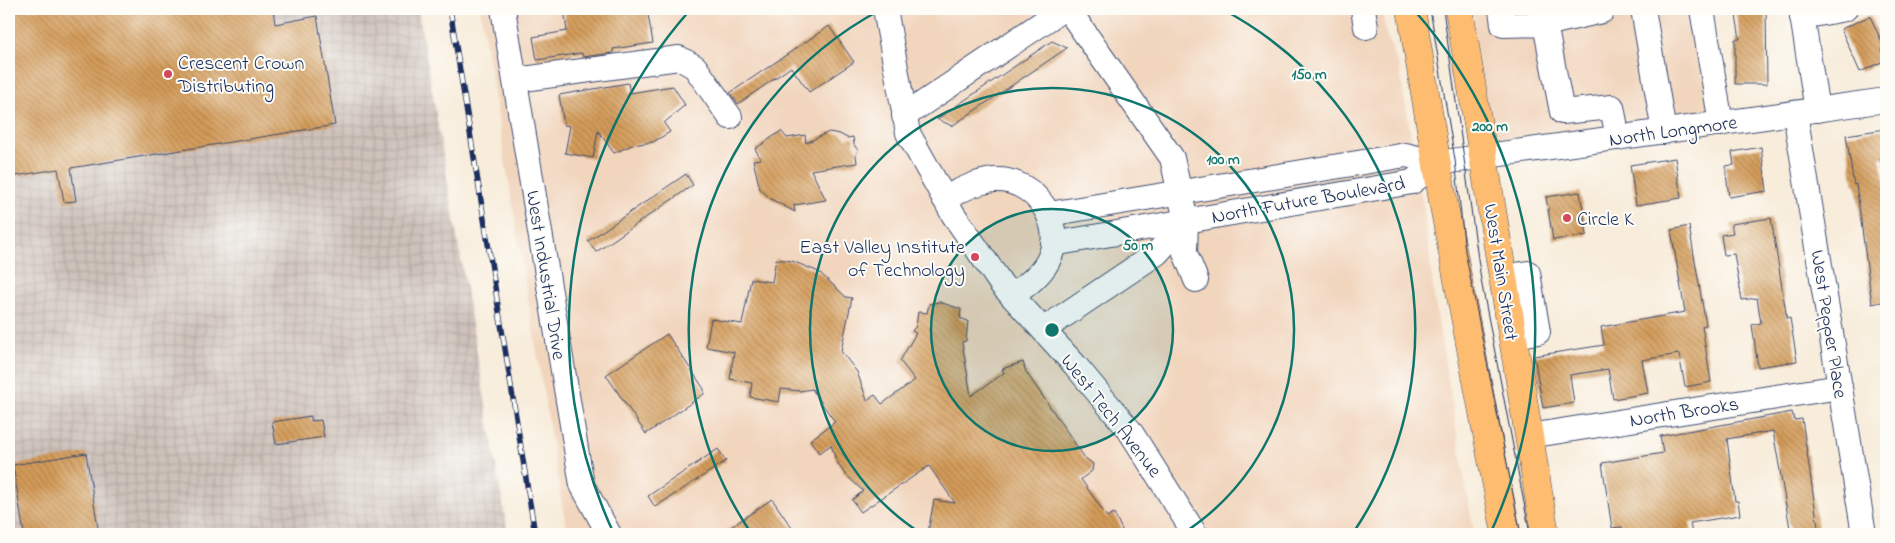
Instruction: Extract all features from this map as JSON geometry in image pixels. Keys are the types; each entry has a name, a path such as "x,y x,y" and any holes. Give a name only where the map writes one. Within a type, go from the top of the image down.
{"main road":[{"name":"West Main Street","path":"1412,9 1460,160 1515,275 1525,334 1529,436 1545,534"},
{"name":"West Main Street","path":"1459,9 1460,160 1506,534"}],"street":[{"name":"West Industrial Drive","path":"504,9 582,484 610,534"},
{"name":"West Tech Avenue","path":"885,9 908,133 944,198 996,278 1044,329 1130,431 1195,534"},
{"path":"904,116 1063,9"},
{"path":"1068,9 1172,158 1186,220 1185,253 1196,280"},
{"path":"1501,9 1504,25 1545,24 1602,12"},
{"path":"1643,9 1664,132"},
{"path":"1702,9 1720,124"},
{"path":"1802,13 1845,9"},
{"name":"West Pepper Place","path":"1802,13 1806,111 1840,387 1864,534"},
{"path":"1545,24 1562,112 1612,107 1618,138"},
{"path":"516,80 679,58 695,67 730,117"},
{"name":"North Longmore","path":"1460,160 1886,100"},
{"name":"North Future Boulevard","path":"1049,214 1406,154 1460,160"},
{"name":"North Future Boulevard","path":"1052,244 1412,182 1460,160"},
{"path":"944,198 979,183 995,180 1011,182 1026,189 1040,200 1049,214 1052,244 1049,259 1040,272 1012,296"},
{"path":"1044,329 1157,253 1186,220"},
{"name":"North Brooks","path":"1529,436 1840,387"}],"shaded area":[{"path":"9,9 418,9 508,534 9,534"},
{"name":"East Valley Institute of Technology","path":"480,9 1382,9 1386,34 1399,67 1425,216 1434,297 1474,534 567,534"},
{"path":"1471,9 1708,9 1724,110 1531,137 1497,139 1490,133"}],"building":[{"name":"Crescent Crown Distributing","path":"9,9 273,9 275,24 317,16 335,125 71,168 76,201 64,202 58,169 9,177"},
{"path":"564,9 647,9 653,43 613,49 613,53 583,57 582,53 537,60 533,37 567,31"},
{"path":"1735,9 1766,9 1767,84 1735,84 1735,39 1740,39"},
{"path":"1870,16 1884,47 1881,49 1886,60 1860,72 1841,29"},
{"path":"829,26 854,62 809,92 791,67 738,104 730,93"},
{"path":"1052,41 1067,48 952,126 937,119"},
{"path":"628,83 630,93 673,86 685,105 664,123 670,132 653,142 632,145 614,153 598,131 593,158 565,153 570,126 564,125 559,95"},
{"path":"1885,129 1886,157 1880,158 1886,187 1886,301 1872,304 1856,184 1854,185 1846,135"},
{"path":"781,131 787,138 805,135 806,143 829,132 840,134 847,138 853,137 854,145 858,150 856,155 857,163 811,170 826,200 794,205 795,212 771,199 760,189 753,160 761,159 755,149"},
{"path":"1761,147 1767,191 1729,197 1725,166 1734,165 1732,152"},
{"path":"1675,158 1681,198 1636,205 1630,165"},
{"path":"686,174 693,185 596,252 588,241"},
{"name":"Circle K","path":"1580,192 1587,235 1553,240 1546,197"},
{"path":"1771,218 1787,319 1790,318 1797,361 1758,367 1752,325 1761,323 1757,298 1742,300 1734,254 1724,255 1721,235 1733,233 1731,224"},
{"path":"1689,226 1706,325 1702,326 1711,382 1685,387 1679,354 1642,360 1648,393 1613,399 1608,369 1570,375 1574,403 1543,408 1534,356 1604,345 1601,327 1685,312 1671,230"},
{"path":"776,259 792,261 819,272 846,297 852,298 841,351 857,372 867,400 875,395 882,404 915,380 900,361 916,333 912,331 916,326 918,312 927,313 929,304 939,302 961,309 960,318 968,321 966,341 962,342 971,396 1004,373 1002,369 1023,362 1026,372 1085,458 1093,464 1092,471 1081,479 1107,517 1114,513 1124,534 933,534 928,532 934,500 955,503 929,466 861,512 852,500 863,491 844,473 836,460 831,445 819,453 810,440 835,422 812,389 800,391 781,389 779,402 750,397 752,383 730,379 734,352 706,347 711,319 742,324 751,279 772,282"},
{"path":"667,334 704,389 704,394 646,434 606,375"},
{"path":"1792,412 1794,420 1802,419 1819,534 1791,534 1773,431 1727,439 1735,501 1738,501 1740,515 1690,523 1692,534 1622,534 1622,527 1612,528 1602,463 1663,453 1660,436"},
{"path":"311,416 311,421 321,420 324,437 276,444 272,422"},
{"path":"718,449 726,461 655,507 648,496"},
{"path":"86,453 99,534 24,534 13,465"},
{"path":"772,499 796,534 721,534"}],"tram line":[{"path":"1430,9 1455,160 1465,251 1521,534"},
{"path":"1443,9 1481,280 1530,534"}],"railway":[{"path":"450,9 535,534"}],"place":[{"name":"Crescent Crown Distributing","path":"168,74"},
{"name":"Circle K","path":"1567,218"},
{"name":"East Valley Institute of Technology","path":"975,257"}]}
